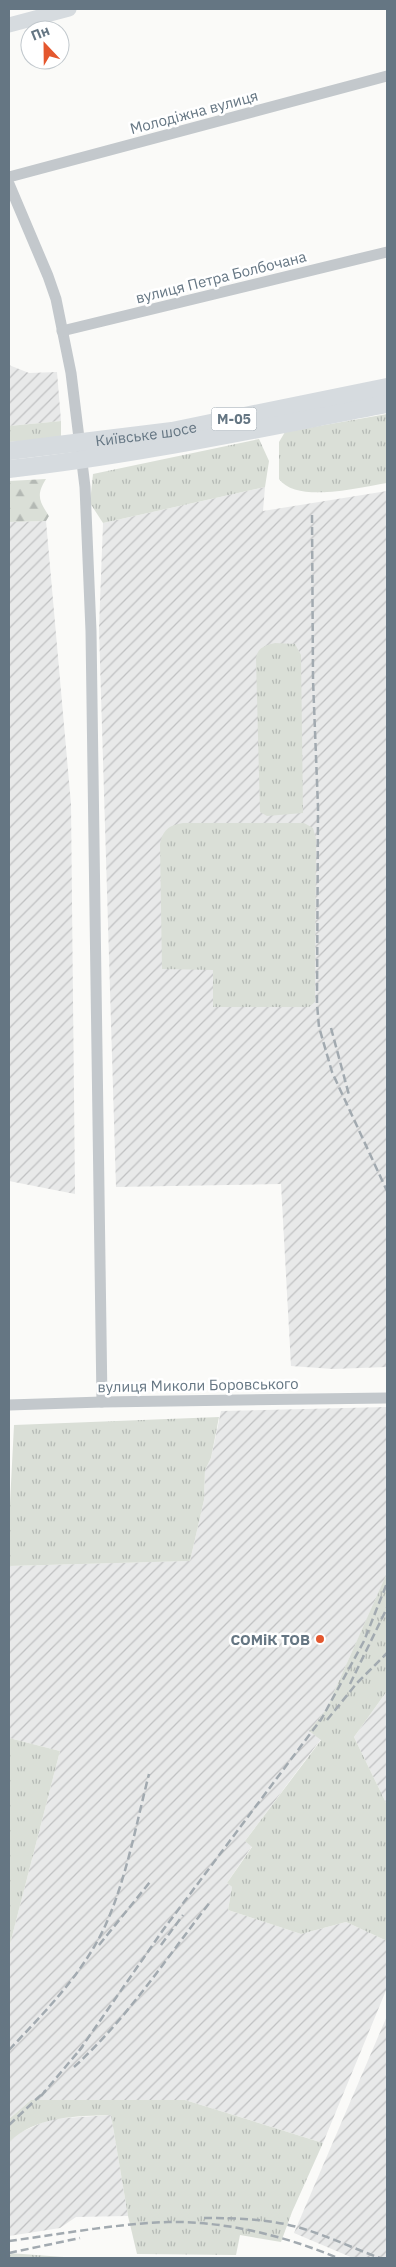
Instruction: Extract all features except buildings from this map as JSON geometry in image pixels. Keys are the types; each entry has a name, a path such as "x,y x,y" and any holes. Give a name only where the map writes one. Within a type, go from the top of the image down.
{"main road":[{"name":"Київське шосе","path":"80,452 387,387"},
{"name":"М-05","path":"9,451 80,452 155,449 387,404"},
{"name":"М-05","path":"9,469 80,452"}],"street":[{"path":"9,25 70,9"},
{"name":"Молодіжна вулиця","path":"9,177 387,76"},
{"path":"9,184 56,299 71,373 88,519 102,1402"},
{"name":"вулиця Петра Болбочана","path":"62,331 387,252"},
{"name":"вулиця Миколи Боровського","path":"9,1405 387,1398"}],"shaded area":[{"path":"9,365 29,373 57,372 61,421 9,426"},
{"path":"265,487 263,511 387,491 387,1367 333,1369 291,1366 281,1184 116,1187 99,629 103,523"},
{"path":"46,521 71,804 75,1194 9,1181 9,522"},
{"path":"387,1407 387,1574 326,1710 309,1731 321,1739 245,1841 252,1846 227,1883 232,1887 228,1910 301,1934 346,1922 387,1941 387,1988 323,2143 185,2100 31,2100 9,2119 9,1948 60,1751 9,1738 9,1566 190,1561 204,1500 205,1470 211,1458 221,1411"},
{"path":"387,1691 387,1805 354,1737"},
{"path":"387,2016 387,2258 353,2258 294,2233"},
{"path":"111,2115 128,2216 76,2217 60,2228 9,2236 9,2142 17,2134 50,2119"}],"green space":[{"path":"387,414 387,483 330,492 314,492 300,491 288,487 279,479 279,442 285,432"},
{"path":"61,421 61,438 9,442 9,426"},
{"path":"259,439 269,461 265,487 103,523 90,503 93,474"},
{"path":"46,479 41,489 40,498 49,516 46,521 9,522 9,481"},
{"path":"275,643 295,644 301,655 303,813 267,816 260,812 256,659 258,652 262,648"},
{"path":"183,823 304,823 313,828 316,839 315,1002 309,1007 213,1007 213,970 162,969 160,844 167,829"},
{"path":"219,1417 211,1458 205,1470 204,1500 190,1561 9,1566 9,1523 14,1425"},
{"path":"387,1573 387,1691 354,1737 387,1805 387,1941 346,1922 301,1934 228,1910 232,1887 227,1883 252,1847 245,1841 321,1740 309,1731 326,1710"},
{"path":"9,1738 60,1751 9,1948"},
{"path":"31,2100 185,2100 323,2143 292,2212 281,2242 240,2235 236,2255 137,2254 128,2216 111,2115 70,2117 44,2122 20,2133 9,2142 9,2119"},
{"path":"9,2253 77,2258 9,2258"}],"railway":[{"path":"312,515 313,680 318,807 317,1004 319,1027 332,1072 387,1191"},
{"path":"331,1028 349,1095"},
{"path":"79,2051 163,1930 322,1718 364,1641 387,1583"},
{"path":"350,1684 387,1608"},
{"path":"327,1720 357,1683 387,1653"},
{"path":"9,2050 75,1975 104,1928 127,1863 149,1774"},
{"path":"99,1945 150,1882"},
{"path":"74,2067 112,2029 211,1901"},
{"path":"161,1945 183,1915"},
{"path":"41,2096 83,2046"},
{"path":"9,2125 45,2091"},
{"path":"204,2218 229,2218 280,2223 304,2229 380,2258"},
{"path":"9,2241 128,2225 190,2222 255,2231 297,2243 338,2258"},
{"path":"9,2253 80,2238"}],"place":[{"name":"СОМіК ТОВ","path":"320,1639"}]}
